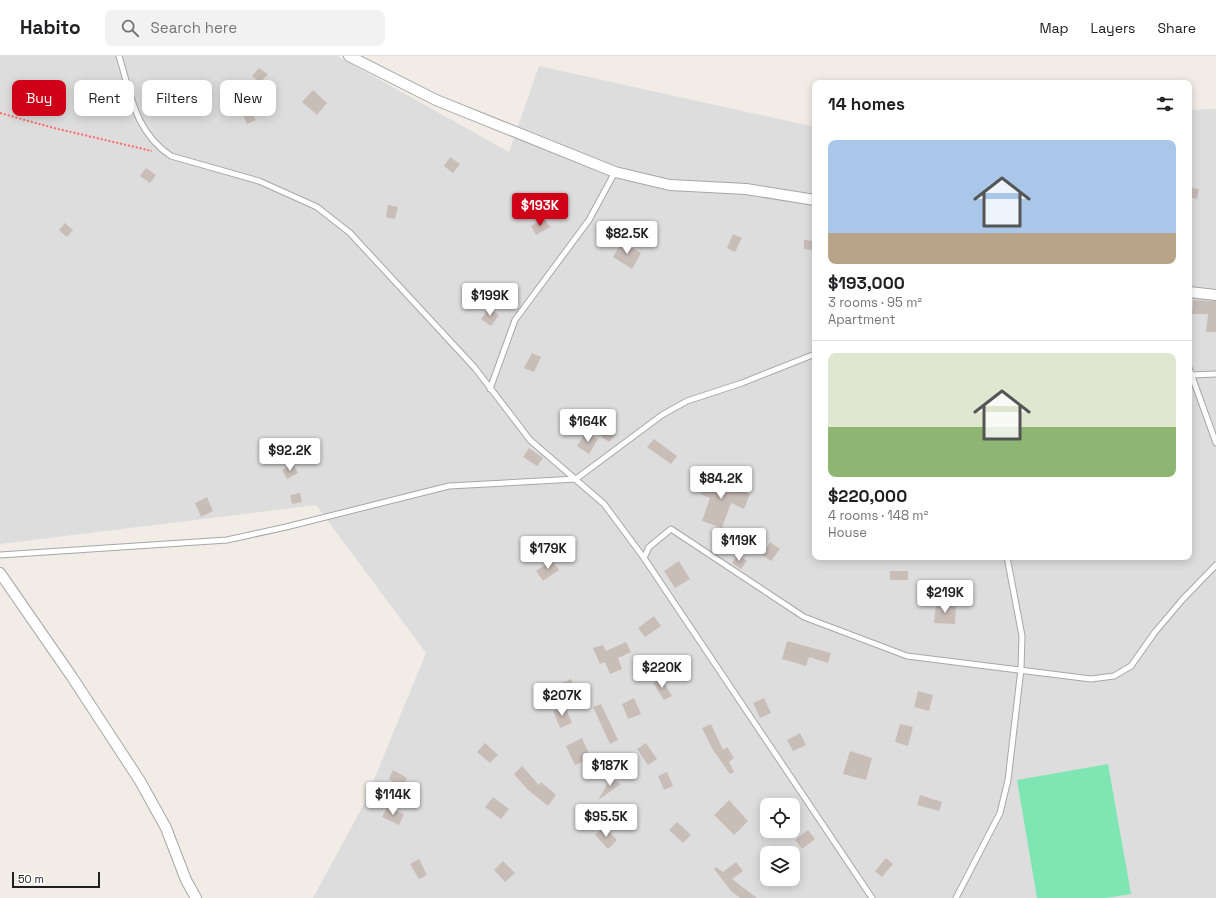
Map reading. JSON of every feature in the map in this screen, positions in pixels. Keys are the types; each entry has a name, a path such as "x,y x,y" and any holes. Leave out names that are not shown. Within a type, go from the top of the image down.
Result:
{"street":[{"path":"349,56 436,100 614,172 670,185 746,189 812,200"},
{"path":"1192,292 1216,295"},
{"path":"0,573 72,677 140,781 166,828 186,880 196,898"}],"lane":[{"path":"120,56 138,118 151,140 170,156 259,181 317,207 350,233 475,368 530,440 604,504 644,558 872,898"},
{"path":"490,389 515,320 589,220 614,172"},
{"path":"0,554 227,540 286,527 449,486 576,479 662,415 687,401 742,383 812,355"},
{"path":"1192,375 1216,374"},
{"path":"1192,378 1216,443"},
{"path":"644,558 649,547 671,529 804,617 907,656 1091,679 1114,676 1131,666 1155,632 1183,599 1216,566"},
{"path":"956,898 1000,813 1008,780 1021,670 1022,636 1007,560"}],"path":[{"path":"0,113 170,156"}],"shaded area":[{"path":"0,56 337,56 509,152 539,66 812,126 812,560 1192,560 1192,110 1216,109 1216,898 313,898 364,804 426,653 316,505 0,544"}],"green space":[{"path":"1108,764 1131,894 1106,898 1037,898 1017,780"}],"building":[{"path":"259,68 268,74 263,80 257,80 252,76"},
{"path":"313,90 327,103 317,115 302,102"},
{"path":"243,116 254,116 256,120 247,124"},
{"path":"450,157 460,164 453,173 444,166"},
{"path":"146,168 156,175 150,183 140,176"},
{"path":"1192,188 1199,189 1197,199 1192,198"},
{"path":"388,205 398,207 395,219 386,217"},
{"path":"544,218 550,227 536,235 531,226"},
{"path":"65,223 73,230 67,237 59,230"},
{"path":"733,234 742,238 735,252 727,248"},
{"path":"804,240 812,241 812,250 804,249"},
{"path":"622,242 641,253 632,269 613,257"},
{"path":"1193,300 1216,301 1216,332 1206,332 1208,314 1192,314"},
{"path":"489,308 499,315 491,326 481,319"},
{"path":"532,353 541,357 534,372 524,368"},
{"path":"608,427 616,434 609,442 601,436"},
{"path":"586,432 598,439 589,454 577,446"},
{"path":"654,439 677,456 671,464 647,447"},
{"path":"529,448 543,458 537,466 523,457"},
{"path":"293,464 298,473 287,479 282,470"},
{"path":"709,473 719,477 718,480 750,494 744,509 731,503 722,528 702,521 710,498 700,494"},
{"path":"300,493 302,502 292,504 290,495"},
{"path":"207,497 213,511 201,517 195,503"},
{"path":"770,542 780,549 771,561 762,555"},
{"path":"738,554 747,561 741,569 732,563"},
{"path":"552,560 559,570 543,581 536,571"},
{"path":"679,561 690,579 675,588 664,571"},
{"path":"890,571 908,571 908,580 890,580"},
{"path":"936,603 956,605 955,624 934,623"},
{"path":"654,616 661,626 645,637 638,628"},
{"path":"787,641 831,653 828,663 809,657 806,666 782,659"},
{"path":"626,642 631,652 618,658 622,669 610,674 605,662 600,664 593,648 603,645 606,651"},
{"path":"661,678 672,696 664,700 653,683"},
{"path":"571,679 576,690 566,694 559,684"},
{"path":"918,691 933,695 929,711 914,707"},
{"path":"634,698 641,714 628,719 622,704"},
{"path":"764,698 771,713 760,718 753,703"},
{"path":"601,704 618,740 610,744 593,707"},
{"path":"565,706 572,723 560,728 553,711"},
{"path":"711,724 723,750 727,747 734,758 729,762 734,772 730,774 713,750 702,728"},
{"path":"900,724 913,727 908,746 895,742"},
{"path":"800,733 806,745 793,751 787,740"},
{"path":"582,738 591,758 575,765 566,746"},
{"path":"485,743 498,755 490,763 477,752"},
{"path":"646,743 657,759 648,765 637,749"},
{"path":"850,751 872,758 866,780 843,774"},
{"path":"522,766 539,785 541,782 556,795 548,806 527,789 514,774"},
{"path":"393,770 407,778 402,787 389,779"},
{"path":"667,772 673,786 664,790 658,776"},
{"path":"611,778 621,784 598,800"},
{"path":"920,795 942,802 939,811 917,805"},
{"path":"493,797 509,809 501,819 485,807"},
{"path":"729,800 748,821 734,835 714,815"},
{"path":"387,807 404,814 399,825 382,817"},
{"path":"677,822 691,835 683,843 669,830"},
{"path":"604,826 617,840 608,849 595,835"},
{"path":"808,830 815,839 802,849 795,840 800,838 800,836"},
{"path":"886,858 893,864 882,877 875,871"},
{"path":"419,859 427,875 419,879 410,864"},
{"path":"503,861 515,873 505,882 494,870"},
{"path":"736,862 743,871 732,879 757,898 740,898 731,891 714,869 716,867 723,872"}]}
